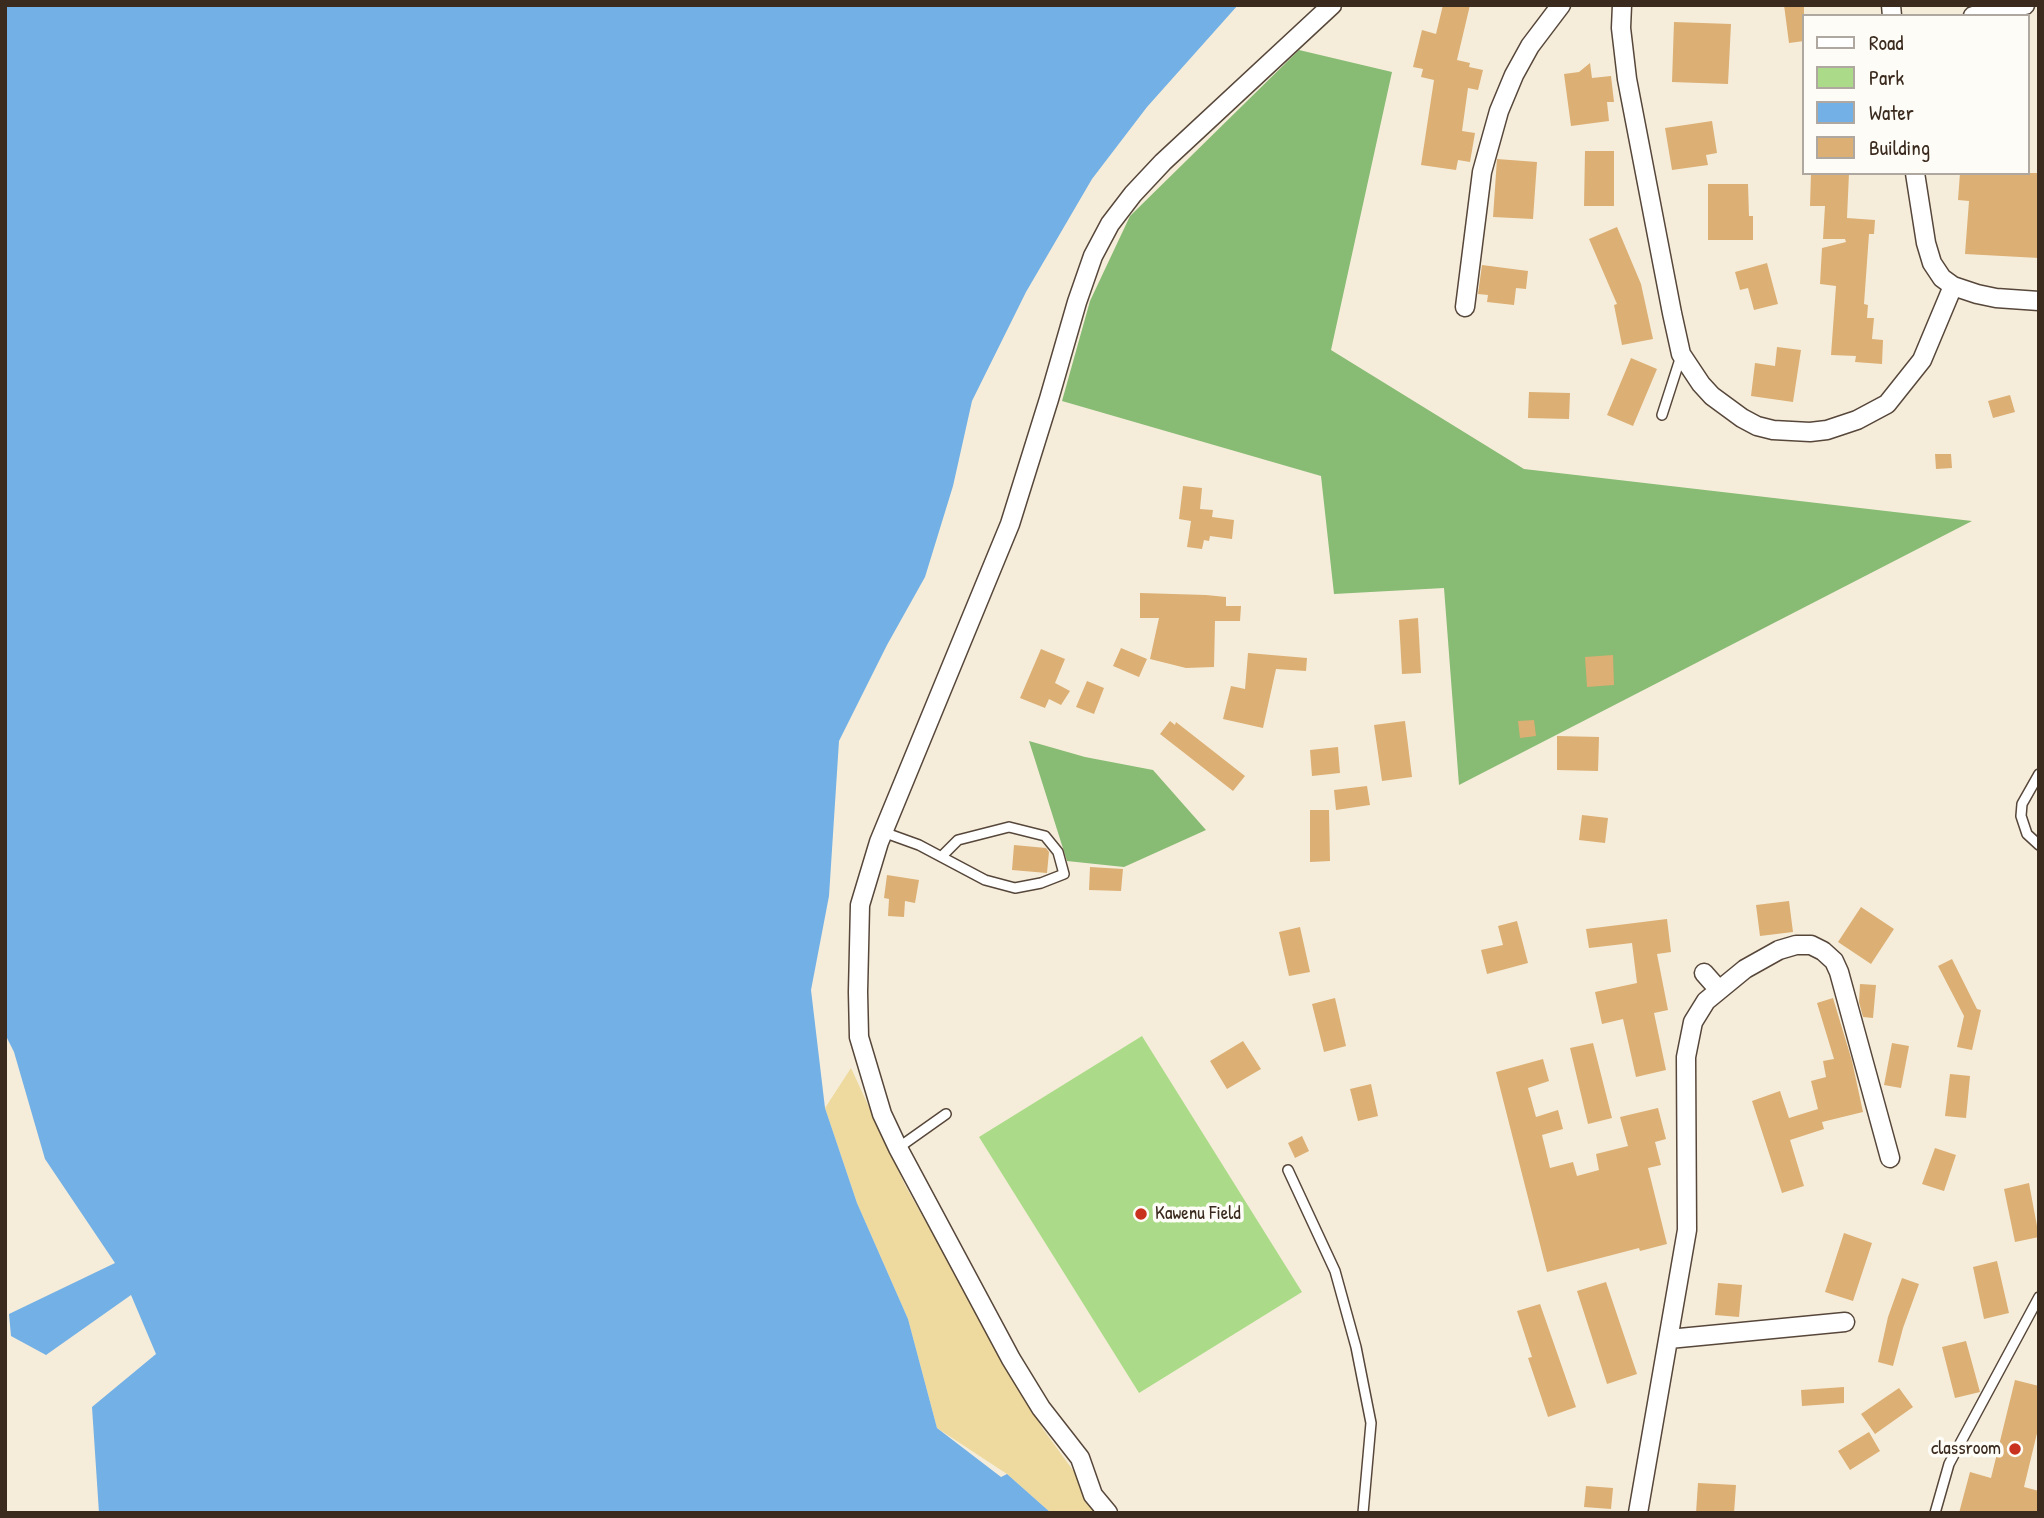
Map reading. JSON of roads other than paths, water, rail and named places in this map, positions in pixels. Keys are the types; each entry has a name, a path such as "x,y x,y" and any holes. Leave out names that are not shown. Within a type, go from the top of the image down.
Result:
{"street":[{"path":"1108,1513 1093,1495 1080,1458 1041,1408 1011,1359 882,1114 859,1037 860,905 869,871 917,744 979,603 1010,524 1093,256 1110,224 1163,162 1332,5"},
{"path":"1465,307 1482,172 1499,111 1530,46 1562,5"},
{"path":"1622,5 1621,28 1627,79 1681,354 1700,384 1712,396 1742,418 1773,430 1827,430 1870,414 1887,404 1922,360 1953,286"},
{"path":"1982,14 2025,5"},
{"path":"1915,175 1926,243 1932,263 1942,278 1953,286 1996,298 2039,301"},
{"path":"1638,1513 1687,1230 1689,1176 1685,1086 1689,1038 1699,1010 1745,969 1779,950 1796,945 1811,946 1823,951 1833,961 1843,984 1890,1158"},
{"path":"1704,973 1719,990"},
{"path":"1669,1339 1845,1322"}],"lane":[{"path":"1662,415 1681,354"},
{"path":"2039,774 2022,804 2021,816 2027,834 2039,845"},
{"path":"883,832 919,845 985,880 1015,888 1041,883 1064,874 1058,852 1045,836 1009,827 958,840 942,856"},
{"path":"898,1148 946,1114"},
{"path":"1288,1170 1335,1271 1356,1347 1371,1423 1363,1513"},
{"path":"1935,1513 1949,1464 2039,1297"}],"water":[{"path":"5,5 1238,5 1147,107 1092,179 1026,292 972,401 953,486 925,577 839,741 829,896 811,990 825,1108 857,1203 908,1319 937,1428 1001,1477 1007,1474 1051,1513 99,1513 92,1407 156,1354 131,1295 46,1355 11,1336 9,1314 115,1263 45,1159 14,1052 5,1034"}],"place":[{"name":"Kawenu Field","path":"1141,1214"},
{"name":"classroom","path":"2015,1449"}]}
